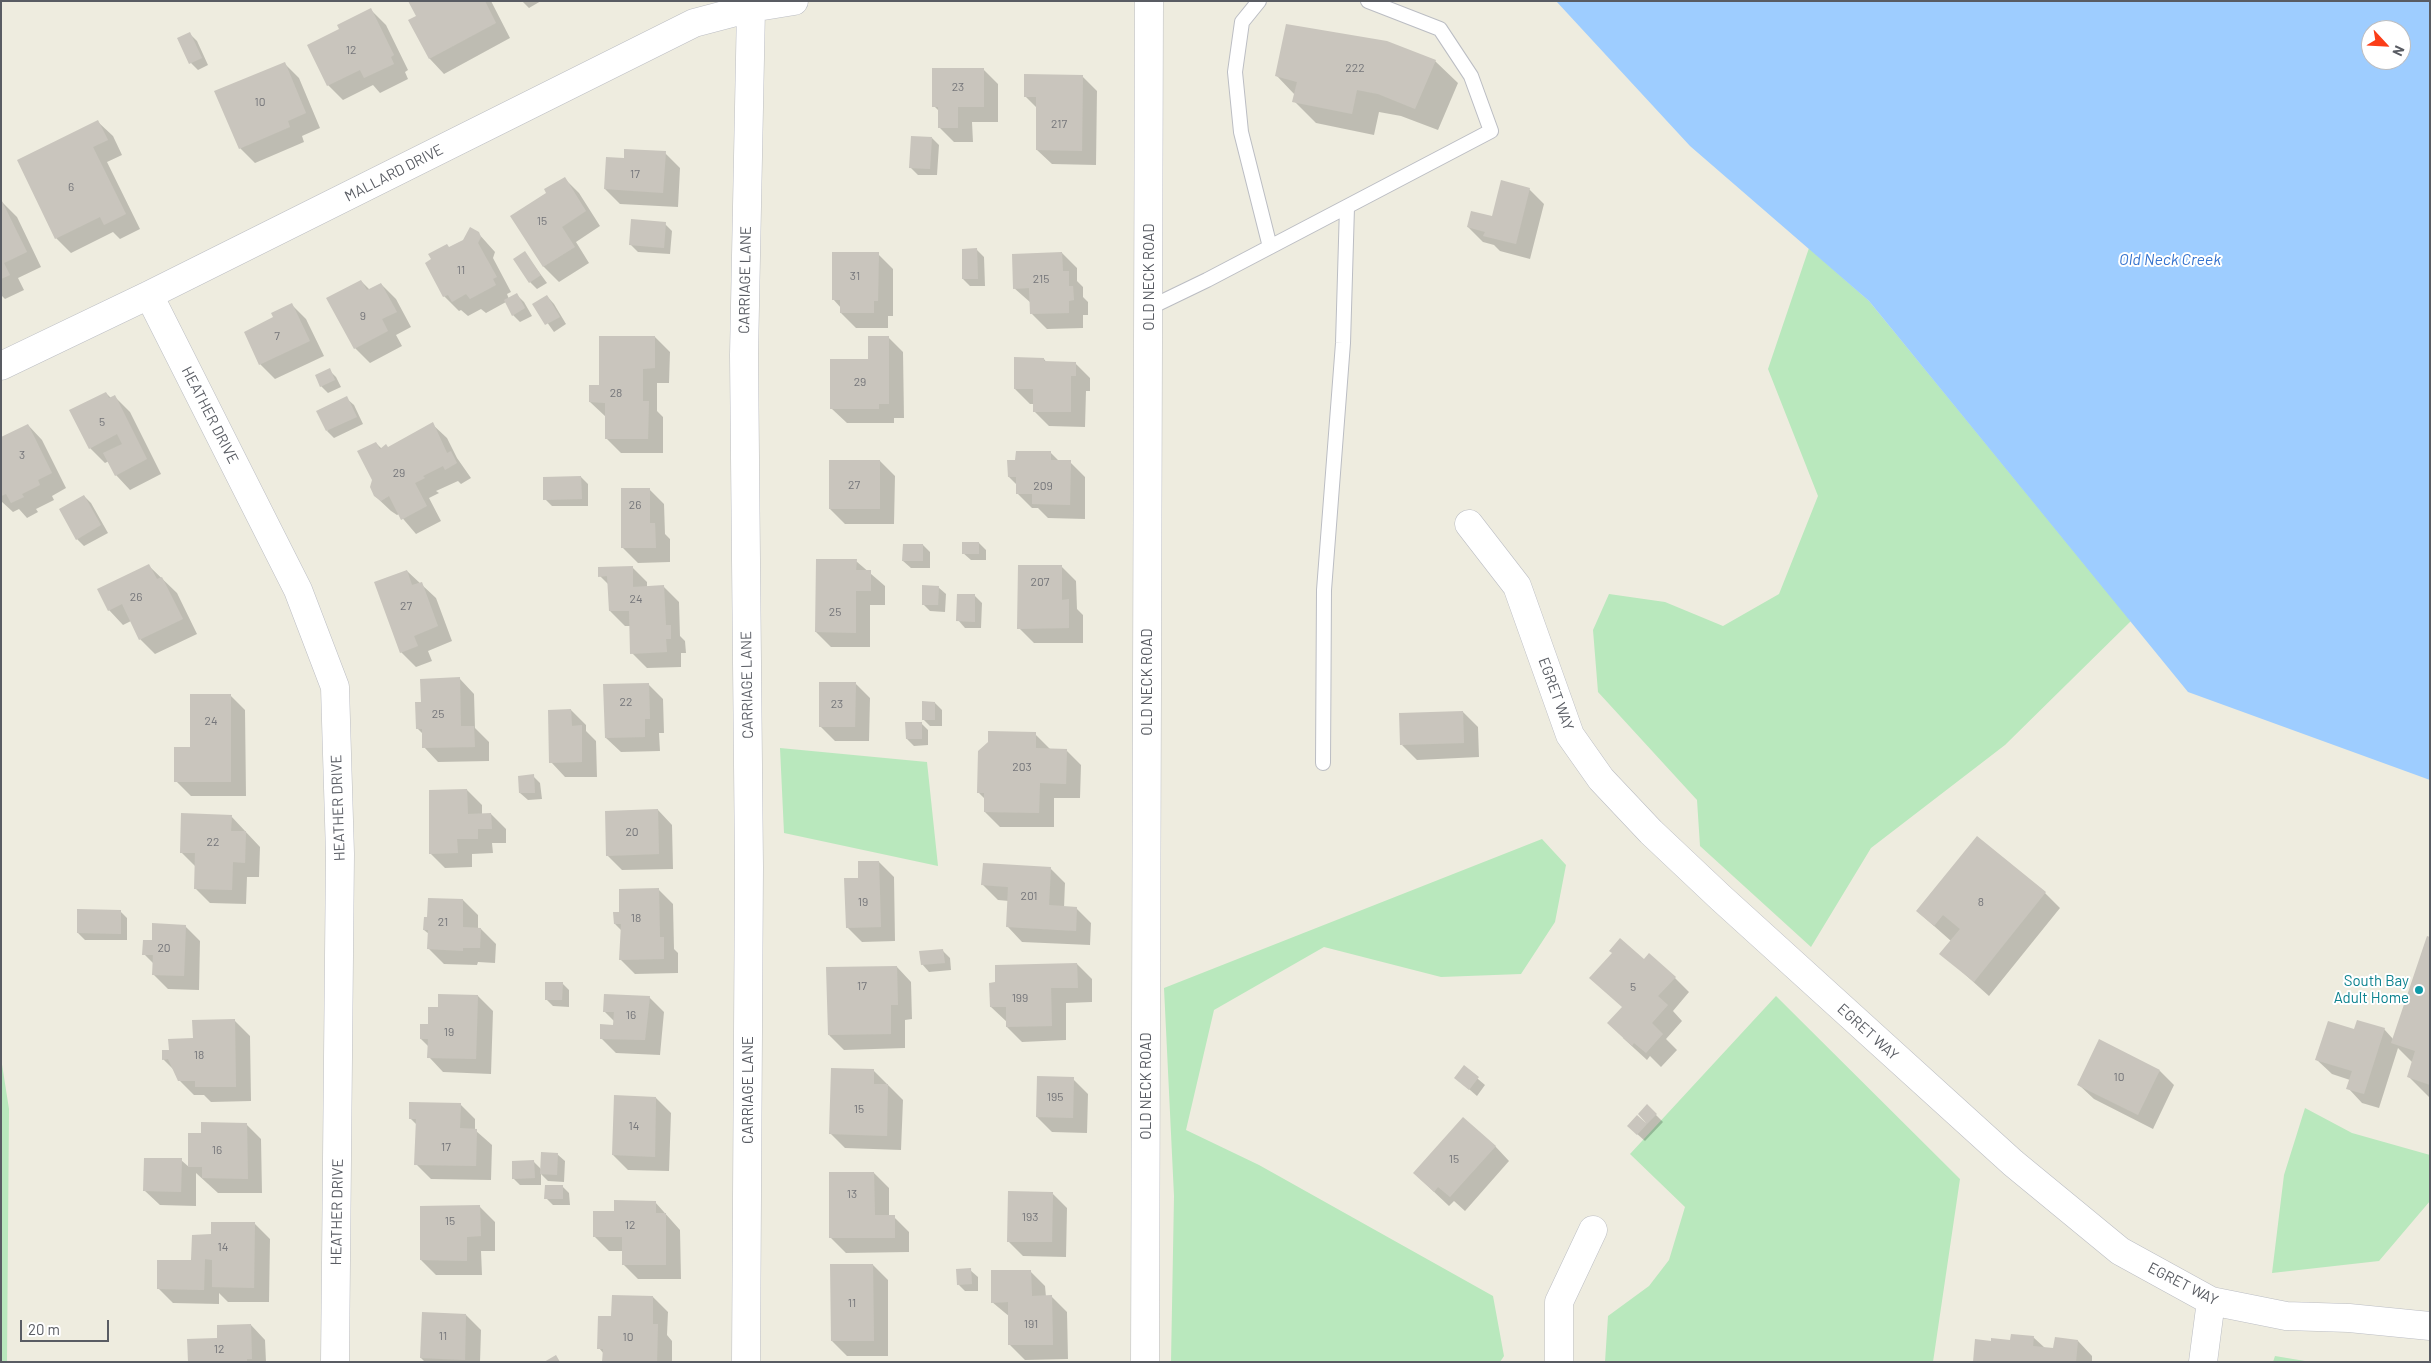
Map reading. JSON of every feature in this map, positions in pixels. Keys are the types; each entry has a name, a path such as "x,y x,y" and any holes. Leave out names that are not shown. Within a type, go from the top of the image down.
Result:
{"street":[{"name":"MALLARD DRIVE","path":"1,366 150,295 694,22 751,8 794,1"},
{"name":"OLD NECK ROAD","path":"1145,1362 1149,1"},
{"name":"CARRIAGE LANE","path":"746,1362 749,867 744,345 751,8"},
{"name":"HEATHER DRIVE","path":"150,295 298,590 335,687 340,854 335,1362"},
{"name":"EGRET WAY","path":"1469,524 1517,586 1570,735 1601,779 1651,832 2013,1163 2120,1252 2211,1301 2286,1316 2349,1318 2430,1326"},
{"path":"1558,1362 1560,1302 1593,1230"},
{"path":"2203,1362 2211,1301"}],"lane":[{"path":"1259,1 1242,22 1235,72 1241,132 1270,247"},
{"path":"1149,308 1491,131 1471,76 1440,29 1368,1"},
{"path":"1323,763 1324,590 1343,343 1347,207"}],"green space":[{"path":"1809,248 1869,301 2131,621 2005,745 1871,848 1811,947 1700,846 1697,800 1598,692 1593,630 1609,594 1665,602 1723,626 1779,594 1818,496 1768,369"},
{"path":"780,748 927,762 938,866 784,833"},
{"path":"1542,839 1566,865 1555,922 1521,974 1441,977 1324,947 1214,1010 1186,1130 1259,1165 1493,1296 1504,1356 1500,1362 1171,1362 1174,1196 1164,988"},
{"path":"1776,996 1960,1179 1933,1362 1605,1362 1608,1316 1649,1286 1669,1260 1685,1207 1630,1154"},
{"path":"1,1058 9,1109 7,1362 1,1362"},
{"path":"2305,1108 2352,1133 2430,1155 2430,1201 2379,1261 2272,1273 2284,1175"},
{"path":"2275,1356 2311,1362 2273,1362"}],"water":[{"name":"Old Neck Creek","path":"1556,1 2430,1 2430,780 2188,692 1869,301 1690,146"}],"building":[{"path":"408,1 485,1 496,23 429,59 408,20 416,16"},
{"path":"371,8 394,55 391,57 394,64 364,78 360,70 327,86 307,45 339,29 337,25"},
{"path":"1286,24 1387,41 1436,60 1415,109 1378,94 1357,90 1352,114 1292,102 1297,82 1275,76"},
{"path":"190,32 202,58 189,64 177,38"},
{"path":"285,62 306,113 288,121 290,127 239,149 214,91"},
{"path":"932,68 984,68 984,107 958,107 958,128 938,128 938,107 932,107"},
{"path":"1024,74 1083,75 1082,151 1036,150 1036,97 1024,97"},
{"path":"98,120 108,140 93,147 126,214 104,225 100,217 55,239 17,160"},
{"path":"911,136 932,137 930,169 909,168"},
{"path":"624,149 666,151 663,193 604,189 606,157 624,158"},
{"path":"565,177 586,211 562,227 575,247 543,267 510,216 546,193 544,189"},
{"path":"1501,180 1530,188 1516,244 1483,236 1485,232 1467,227 1471,211 1492,216"},
{"path":"1,199 27,252 4,263 10,275 1,279"},
{"path":"631,219 666,222 664,248 629,245"},
{"path":"470,227 479,232 481,237 478,243 497,277 493,279 496,285 470,299 466,294 452,302 448,295 443,297 425,263 431,259 428,254 447,244 449,247 463,240"},
{"path":"977,248 978,279 962,279 962,249"},
{"path":"525,251 541,275 529,283 513,259"},
{"path":"832,252 879,252 878,301 874,301 874,313 840,313 840,300 832,300"},
{"path":"1062,252 1063,271 1069,271 1069,286 1073,286 1074,300 1069,301 1069,313 1030,314 1029,288 1013,289 1012,254"},
{"path":"361,280 367,290 381,283 397,312 382,319 388,331 354,349 326,298"},
{"path":"517,293 525,308 512,316 504,300"},
{"path":"547,295 560,317 545,325 532,304"},
{"path":"292,303 310,341 259,365 244,332 273,317 271,313"},
{"path":"599,336 655,336 655,368 643,369 643,401 649,401 648,439 605,439 605,403 589,402 589,385 599,385"},
{"path":"868,336 889,336 889,404 879,404 879,409 830,409 830,359 868,359"},
{"path":"1014,357 1044,358 1044,361 1076,362 1076,376 1071,376 1071,412 1033,412 1033,389 1014,389"},
{"path":"330,368 335,380 320,387 315,375"},
{"path":"106,392 109,398 115,395 147,459 115,476 103,453 122,444 117,434 89,449 69,410"},
{"path":"347,396 357,417 326,431 316,411"},
{"path":"433,422 447,453 451,451 457,463 445,470 443,466 423,476 425,478 415,483 427,506 401,520 389,496 381,501 374,496 370,487 372,480 357,451 376,442 380,449 386,444 388,447"},
{"path":"28,424 52,473 38,480 40,485 22,494 24,497 11,503 6,494 1,496 1,437"},
{"path":"1016,451 1051,451 1051,460 1071,460 1070,505 1032,504 1032,494 1016,494 1016,477 1008,477 1007,460 1015,460"},
{"path":"829,460 880,460 880,509 829,509"},
{"path":"581,476 582,499 543,500 543,477"},
{"path":"621,488 650,488 650,523 655,523 656,548 621,548"},
{"path":"84,495 101,525 76,540 59,509"},
{"path":"962,542 979,542 979,554 962,554"},
{"path":"903,544 923,544 923,561 902,561"},
{"path":"816,559 857,559 856,570 871,570 871,591 856,591 856,633 815,632"},
{"path":"149,564 157,579 162,577 183,619 139,640 122,604 108,611 97,589"},
{"path":"1018,565 1062,565 1062,600 1069,599 1069,628 1017,629"},
{"path":"633,566 633,587 664,585 666,625 671,625 671,639 666,639 667,652 630,654 629,611 609,611 607,576 598,577 598,567"},
{"path":"407,570 412,585 422,582 438,626 414,636 418,646 400,653 374,582"},
{"path":"922,585 939,586 938,605 922,605"},
{"path":"957,594 975,594 975,622 956,621"},
{"path":"460,677 461,726 474,726 475,747 422,748 422,729 416,729 415,702 421,702 420,679"},
{"path":"819,682 856,682 855,727 819,727"},
{"path":"649,683 650,719 645,719 645,737 605,738 603,684"},
{"path":"190,694 231,694 231,782 174,782 174,747 190,747"},
{"path":"922,701 935,702 935,720 922,720"},
{"path":"571,709 572,726 582,725 582,762 549,763 548,710"},
{"path":"1463,711 1464,743 1400,745 1399,713"},
{"path":"905,722 922,722 922,739 906,739"},
{"path":"988,731 1036,732 1036,748 1067,749 1066,784 1040,783 1039,813 984,812 984,793 977,793 978,751 988,742"},
{"path":"534,774 535,793 519,793 518,776"},
{"path":"467,789 468,814 491,813 492,829 478,829 478,839 457,839 458,853 429,854 429,790"},
{"path":"658,809 659,854 606,856 605,811"},
{"path":"181,813 232,815 231,831 246,831 245,863 233,862 232,890 194,889 195,853 180,853"},
{"path":"1977,836 2046,892 1974,982 1939,954 1960,929 1943,915 1934,926 1916,911"},
{"path":"858,861 879,861 881,927 846,928 844,878 858,878"},
{"path":"983,863 1051,867 1049,905 1077,907 1076,931 1006,927 1008,887 981,885"},
{"path":"659,888 660,937 664,937 664,959 619,960 621,924 614,924 613,912 619,912 619,889"},
{"path":"428,898 463,899 463,927 481,928 480,948 463,948 463,951 427,949 428,930 423,930 424,917 427,917"},
{"path":"77,909 121,910 121,934 77,933"},
{"path":"152,923 186,925 184,976 152,975 153,955 142,955 143,940 152,940"},
{"name":"South Bay Adult Home","path":"2427,936 2430,937 2430,1085 2407,1077 2415,1051 2391,1043"},
{"path":"1620,938 1644,959 1649,953 1676,977 1658,996 1668,1005 1652,1023 1663,1034 1646,1053 1634,1043 1632,1046 1607,1023 1622,1007 1589,978 1612,953 1609,951"},
{"path":"943,949 945,963 921,965 919,951"},
{"path":"1077,963 1078,988 1051,988 1052,1026 1006,1027 1006,1007 990,1007 989,983 995,982 995,965"},
{"path":"897,966 898,1005 891,1005 891,1034 828,1035 826,967"},
{"path":"545,982 563,982 562,1000 545,1000"},
{"path":"438,994 478,995 476,1059 427,1058 428,1039 420,1039 420,1024 428,1024 428,1007 438,1007"},
{"path":"604,994 650,996 645,1040 600,1039 600,1024 613,1025 614,1012 603,1012"},
{"path":"235,1019 236,1087 195,1087 195,1081 178,1081 168,1059 162,1060 162,1050 169,1050 168,1039 193,1038 192,1020"},
{"path":"2357,1020 2385,1028 2364,1094 2346,1089 2352,1071 2315,1060 2328,1021 2354,1029"},
{"path":"2099,1039 2160,1070 2138,1115 2077,1085"},
{"path":"1464,1065 1479,1077 1469,1090 1454,1078"},
{"path":"831,1068 874,1069 874,1084 888,1084 887,1136 829,1134"},
{"path":"1037,1076 1074,1077 1073,1118 1036,1117"},
{"path":"614,1095 656,1097 655,1157 612,1155"},
{"path":"409,1102 461,1103 460,1128 477,1129 476,1166 414,1165 416,1119 409,1119"},
{"path":"1647,1104 1657,1114 1647,1124 1638,1114"},
{"path":"1637,1115 1647,1124 1637,1135 1627,1126"},
{"path":"1463,1117 1496,1146 1450,1197 1438,1187 1434,1192 1413,1173"},
{"path":"201,1122 247,1123 248,1179 202,1178 202,1167 188,1167 188,1133 201,1133"},
{"path":"541,1152 558,1153 557,1175 540,1174"},
{"path":"144,1158 182,1158 181,1192 143,1191"},
{"path":"534,1160 535,1178 512,1179 512,1161"},
{"path":"829,1172 874,1172 875,1215 895,1215 895,1238 829,1238"},
{"path":"545,1185 563,1185 563,1199 544,1199"},
{"path":"1008,1191 1053,1192 1052,1242 1007,1242"},
{"path":"614,1200 656,1201 656,1213 666,1213 666,1265 622,1265 622,1237 593,1237 593,1211 614,1211"},
{"path":"480,1205 481,1236 467,1237 467,1261 420,1260 420,1206"},
{"path":"211,1222 255,1222 254,1288 212,1287 212,1260 205,1259 204,1290 157,1289 157,1260 191,1260 192,1235 211,1234"},
{"path":"830,1264 873,1264 874,1341 831,1341"},
{"path":"971,1268 972,1284 957,1285 956,1269"},
{"path":"991,1270 1031,1270 1032,1296 1052,1295 1053,1345 1008,1345 1008,1302 991,1303"},
{"path":"612,1295 653,1296 653,1324 658,1324 657,1362 602,1362 603,1349 597,1349 598,1316 611,1316"},
{"path":"422,1312 466,1314 465,1360 420,1358"},
{"path":"251,1324 252,1359 247,1359 247,1362 188,1362 187,1339 217,1338 217,1325"},
{"path":"2011,1334 2034,1336 2033,1346 2053,1348 2055,1337 2078,1340 2076,1362 1973,1362 1975,1339 1991,1341 1991,1338 2010,1340"},
{"path":"556,1355 560,1362 544,1362"}],"place":[{"name":"South Bay Adult Home","path":"2419,990"}]}
